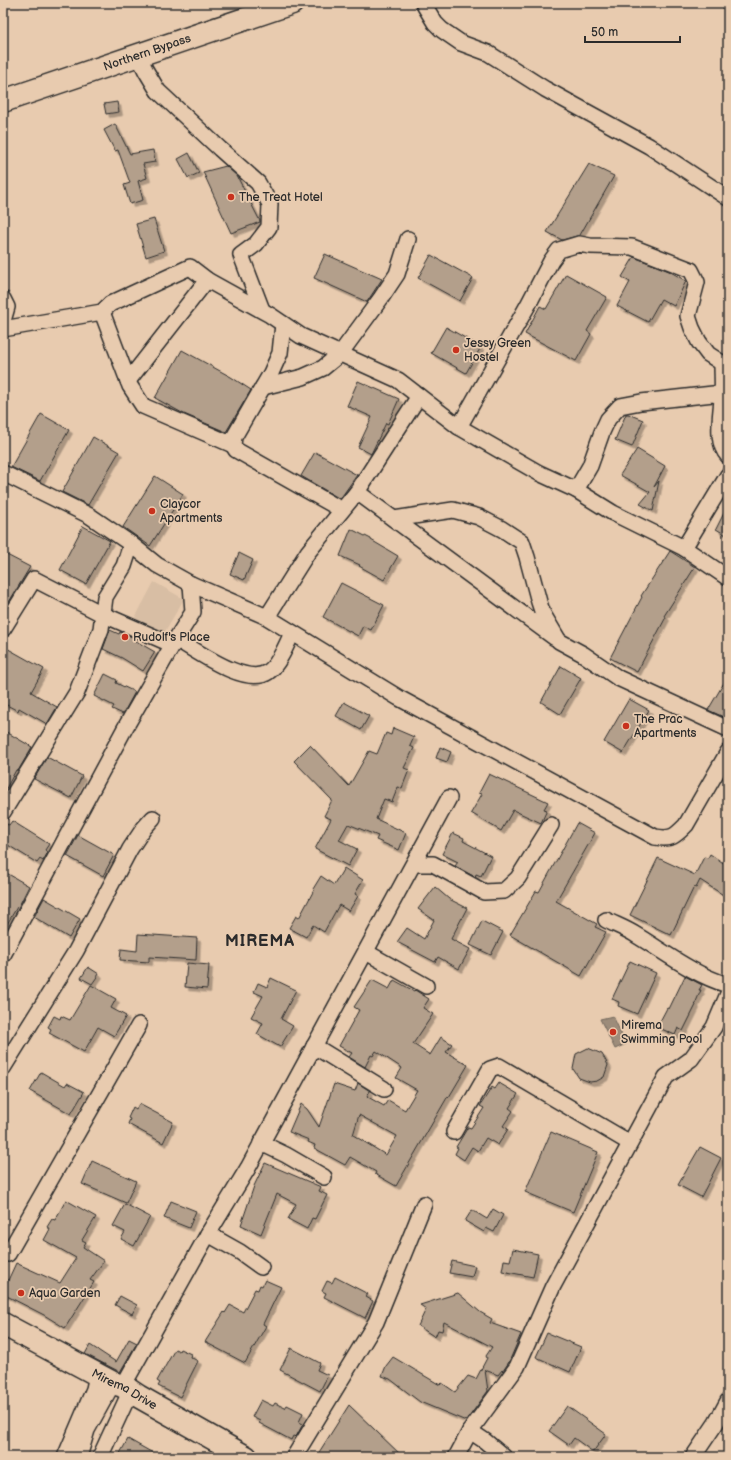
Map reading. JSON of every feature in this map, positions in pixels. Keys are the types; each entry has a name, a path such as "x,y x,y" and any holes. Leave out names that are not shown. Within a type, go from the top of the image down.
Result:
{"main road":[{"name":"Northern Bypass","path":"3,101 292,3"},
{"name":"Mirema Drive","path":"3,1324 116,1383 246,1457"}],"street":[{"path":"422,3 435,23 442,30 461,43 488,53 544,89 649,146 728,198"},
{"path":"138,55 158,91 220,150 258,183 270,204 268,227 256,244 241,255 262,310"},
{"path":"263,388 303,377 323,368 340,354 381,298 396,274 408,239"},
{"path":"459,427 558,250 579,244 590,246 632,247 691,270 697,282 688,316 699,342 708,354 725,365 725,397 719,431 724,451 728,456"},
{"path":"3,329 102,312 110,304 190,267 207,280 262,310 301,336 398,380 459,427 539,473 576,490 613,513 684,548 728,578"},
{"path":"128,381 207,280"},
{"path":"3,299 7,307 3,322"},
{"path":"102,312 128,381 143,406 233,445 236,450 342,510"},
{"path":"233,445 234,437 263,388 280,353 283,324"},
{"path":"576,490 590,466 608,419 620,406 641,402 713,394 725,397"},
{"path":"267,617 308,552 357,492 419,396"},
{"path":"3,473 90,516 131,544 157,565 191,584 267,617 400,698 656,837 668,839 678,833 686,825 728,752"},
{"path":"684,548 728,474"},
{"path":"357,492 559,641 583,654 618,678 728,729"},
{"path":"394,520 452,510 479,517 522,542 543,614 559,641"},
{"path":"3,812 77,692 102,628 102,614 105,597 124,566 131,544"},
{"path":"3,629 34,579 102,614 174,642 233,672 251,676 261,676 269,672 275,666 292,633"},
{"path":"3,955 121,734 193,612 191,584"},
{"path":"79,1457 87,1430 248,1168 449,798"},
{"path":"3,1068 76,951 130,849 144,828 153,818"},
{"path":"414,864 434,864 484,892 504,891 518,878 551,824"},
{"path":"606,920 635,934 671,958 711,980 728,986"},
{"path":"366,952 426,986"},
{"path":"456,1457 470,1431 517,1367 552,1286 666,1077 690,1059 714,1027 728,994"},
{"path":"3,1251 8,1254 139,1026"},
{"path":"314,1046 384,1089"},
{"path":"454,1132 490,1069 499,1066 630,1143"},
{"path":"261,1143 286,1155 324,1177"},
{"path":"294,1457 376,1322 424,1204"},
{"path":"208,1234 240,1252 261,1267"},
{"path":"65,1457 94,1389 116,1383"},
{"path":"100,1457 116,1383"},
{"path":"693,1457 716,1423 728,1401"},
{"path":"470,1431 504,1457"}],"shaded area":[{"path":"154,582 184,599 164,633 135,618"},
{"name":"Mirema Swimming Pool","path":"613,1016 626,1044 615,1049 600,1019"}],"building":[{"path":"117,102 119,112 106,114 104,104"},
{"path":"115,124 130,154 153,150 155,162 143,164 147,178 138,181 143,200 130,204 124,185 130,183 118,150 115,151 104,130"},
{"path":"189,153 199,173 188,178 178,159"},
{"path":"589,164 614,176 580,235 562,240 547,232"},
{"name":"The Treat Hotel","path":"226,166 237,176 260,221 231,233 203,172"},
{"path":"154,219 164,251 146,257 136,224"},
{"path":"325,254 382,279 367,302 314,278"},
{"path":"431,255 473,278 460,301 418,278"},
{"path":"634,257 669,271 686,281 674,306 661,299 648,322 617,306 630,282 622,277"},
{"path":"566,274 607,297 587,331 591,334 576,361 525,334 540,306 546,309"},
{"name":"Jessy Green Hostel","path":"446,327 481,347 466,373 431,353"},
{"path":"182,350 231,377 251,390 226,432 184,414 155,398"},
{"path":"358,381 399,399 388,424 386,423 371,454 358,447 372,417 347,406"},
{"path":"41,414 69,430 40,481 11,467"},
{"path":"626,414 643,420 632,447 615,440"},
{"path":"93,437 119,452 88,505 62,492"},
{"path":"637,449 665,466 654,487 659,481 653,511 640,504 650,492 620,475"},
{"path":"315,452 357,475 340,499 301,476"},
{"name":"Claycor Apartments","path":"155,476 183,494 150,546 123,527"},
{"path":"728,505 728,536 716,529"},
{"path":"83,526 110,541 86,584 60,570"},
{"path":"351,529 371,539 398,556 384,580 359,566 360,565 340,556"},
{"path":"670,551 695,567 664,616 666,617 637,672 610,658 642,597 641,596"},
{"path":"3,553 30,567 3,612"},
{"path":"239,553 253,560 244,580 230,574"},
{"path":"341,583 384,605 371,630 363,626 358,636 323,617"},
{"path":"110,630 135,638 134,640 155,652 143,671 122,658 103,649"},
{"path":"3,646 44,669 31,692 57,707 47,724 19,708 18,711 3,703"},
{"path":"561,666 581,678 560,714 541,702"},
{"path":"105,674 117,680 116,683 135,692 123,714 112,709 114,706 94,696"},
{"path":"728,676 728,719 708,710"},
{"name":"The Prac Apartments","path":"629,699 649,710 623,753 604,742"},
{"path":"344,702 369,716 361,730 336,716"},
{"path":"393,728 414,737 410,746 414,748 404,768 409,770 402,788 398,787 392,802 384,799 376,819 406,833 399,850 376,840 378,836 348,824 339,840 357,849 348,866 315,849 331,819 324,816 332,800 294,761 310,745 349,786 369,751 377,754 386,733 391,735"},
{"path":"3,730 32,747 18,771 16,770 3,794"},
{"path":"440,747 451,752 447,762 436,758"},
{"path":"47,757 82,776 71,798 34,779"},
{"path":"489,774 548,802 544,809 547,810 541,823 513,810 501,831 471,813 482,794 479,793"},
{"path":"12,821 49,844 45,850 48,852 43,861 40,859 37,863 3,842 3,830 7,824 9,825"},
{"path":"577,823 595,833 556,901 597,924 595,927 606,932 581,976 510,935 536,891 539,892"},
{"path":"453,833 464,838 463,841 491,856 481,876 476,874 475,877 455,866 458,862 442,854"},
{"path":"78,835 114,855 103,876 67,856"},
{"path":"710,854 728,866 728,898 700,880 696,888 694,887 671,935 630,915 658,858 695,875 704,857 708,858"},
{"path":"344,868 363,880 355,894 358,896 349,911 339,905 324,932 313,925 306,937 289,928 296,916 299,918 321,876 334,885"},
{"path":"3,871 29,886 18,908 17,907 3,931"},
{"path":"435,887 449,899 467,908 451,939 470,949 459,969 438,957 435,962 397,942 407,928 424,939 434,920 418,909"},
{"path":"44,898 80,919 69,938 34,917"},
{"path":"482,921 503,932 491,955 470,945"},
{"path":"138,934 197,938 196,960 149,957 149,962 120,960 121,949 137,951"},
{"path":"630,961 656,973 637,1014 618,1006 619,1002 612,999"},
{"path":"187,963 209,965 207,989 185,987"},
{"path":"88,967 99,974 92,984 81,978"},
{"path":"685,976 702,985 699,990 701,990 695,1004 696,1005 683,1031 678,1028 675,1035 657,1027 667,1008 669,1009"},
{"path":"271,978 296,990 281,1019 293,1026 280,1047 257,1034 263,1023 251,1017 263,996 254,992 258,983 267,987"},
{"path":"372,980 389,989 394,980 414,991 415,990 429,999 423,1008 433,1014 413,1044 430,1055 441,1037 452,1044 446,1052 468,1065 449,1097 448,1096 396,1186 350,1157 345,1165 314,1148 315,1145 308,1142 309,1140 289,1132 301,1104 307,1109 319,1127 334,1084 355,1091 358,1083 370,1091 367,1096 368,1097 384,1106 388,1100 405,1110 417,1090 396,1078 402,1068 376,1051 373,1056 371,1055 365,1067 349,1057 352,1053 339,1046 359,1010 354,1007","holes":["359,1115 397,1136 386,1155 353,1135"]},
{"path":"91,985 116,999 111,1008 126,1016 114,1036 98,1027 84,1052 49,1033 51,1029 48,1027 54,1016 60,1019 61,1016 70,1020"},
{"path":"588,1048 602,1054 608,1065 604,1077 597,1081 590,1082 579,1078 573,1069 576,1054"},
{"path":"41,1072 65,1086 67,1083 84,1092 71,1114 30,1091"},
{"path":"499,1083 518,1094 509,1108 513,1111 503,1126 508,1129 498,1145 486,1138 478,1151 472,1147 464,1160 455,1154 458,1148 456,1147 468,1127 471,1128 484,1108 480,1106 492,1087 495,1089"},
{"path":"139,1104 173,1122 163,1143 128,1124 130,1119 128,1118 133,1107 136,1109"},
{"path":"551,1132 598,1152 573,1212 525,1192"},
{"path":"700,1147 721,1158 701,1197 678,1185"},
{"path":"92,1161 136,1181 126,1203 82,1184"},
{"path":"265,1163 321,1187 319,1191 327,1195 315,1219 312,1218 307,1229 288,1219 296,1204 277,1194 261,1234 241,1225 254,1186"},
{"path":"66,1200 96,1217 82,1240 86,1242 83,1247 104,1261 90,1280 94,1282 65,1328 44,1315 3,1294 3,1291 16,1263 60,1283 76,1258 44,1240 50,1229 47,1227 52,1219 55,1220"},
{"path":"171,1201 196,1211 189,1228 164,1218"},
{"path":"125,1204 150,1217 134,1246 121,1239 125,1232 113,1226"},
{"path":"493,1209 503,1215 494,1232 486,1228 484,1232 465,1221 472,1210 487,1219"},
{"path":"513,1249 538,1254 533,1277 502,1271 504,1260 510,1261"},
{"path":"452,1261 475,1266 472,1277 449,1273"},
{"path":"335,1277 368,1294 366,1297 373,1301 365,1318 324,1297 326,1293 322,1291 327,1281 332,1283"},
{"path":"265,1280 281,1287 263,1324 266,1326 245,1363 205,1342 230,1305 243,1312 255,1289 258,1290 260,1285 262,1286"},
{"path":"458,1293 480,1312 492,1319 490,1323 521,1334 509,1362 503,1371 502,1370 498,1375 485,1370 488,1391 466,1421 420,1402 390,1379 382,1376 386,1366 393,1357 440,1385 442,1383 455,1392 468,1376 476,1379 487,1358 486,1356 492,1347 444,1322 442,1331 438,1330 435,1337 418,1326 426,1309 420,1305"},
{"path":"120,1296 137,1305 132,1314 115,1305"},
{"path":"547,1333 581,1347 570,1372 536,1357"},
{"path":"129,1339 137,1343 120,1372 85,1354 90,1345 116,1362"},
{"path":"291,1348 320,1363 317,1370 328,1375 320,1391 280,1370"},
{"path":"175,1349 179,1351 180,1349 191,1354 190,1357 198,1361 180,1397 158,1386 160,1383 157,1381"},
{"path":"261,1400 273,1406 275,1403 285,1408 287,1405 303,1413 299,1422 303,1424 296,1437 293,1436 291,1440 259,1423 260,1421 252,1417"},
{"path":"349,1405 403,1457 316,1457"},
{"path":"567,1406 606,1434 593,1452 574,1438 569,1445 549,1431"},
{"path":"128,1439 160,1457 118,1457"}],"place":[{"name":"The Treat Hotel","path":"231,197"},
{"name":"Jessy Green Hostel","path":"456,350"},
{"name":"Claycor Apartments","path":"152,511"},
{"name":"Rudolf's Place","path":"125,637"},
{"name":"The Prac Apartments","path":"626,726"},
{"name":"Mirema Swimming Pool","path":"613,1032"},
{"name":"Aqua Garden","path":"21,1293"}],"district":[{"name":"MIREMA","path":"260,941"}]}
